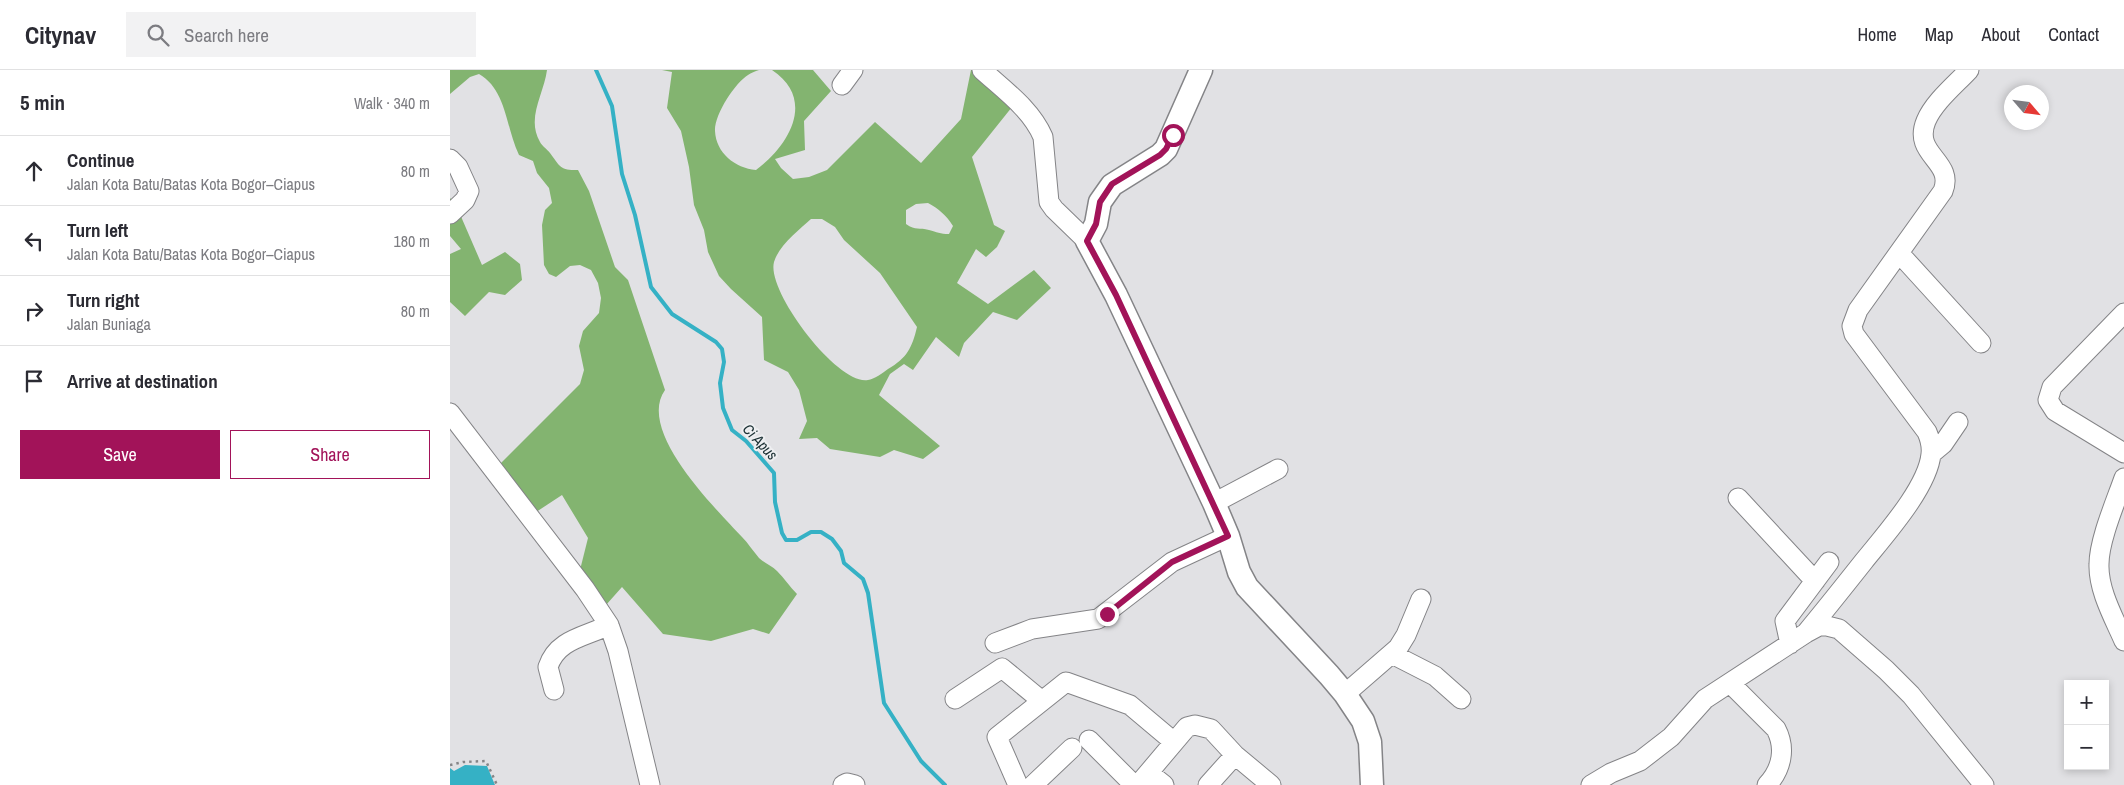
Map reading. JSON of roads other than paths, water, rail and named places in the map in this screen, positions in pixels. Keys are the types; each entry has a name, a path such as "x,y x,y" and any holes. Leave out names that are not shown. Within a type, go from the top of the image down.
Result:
{"main road":[{"path":"1202,70 1166,149 1160,155 1112,184 1100,202 1096,224 1087,241 1116,295 1214,503 1228,536 1239,572 1247,587 1311,654 1345,694 1363,721 1368,732 1372,785"}],"street":[{"path":"982,70 1028,112 1039,128 1043,137 1049,202 1087,241"},
{"path":"1806,633 1905,508 1922,479 1931,454 1931,442 1926,432 1854,334 1852,326 1858,310 1943,191 1946,183 1943,169 1926,149 1923,142 1923,134 1927,119 1969,70"},
{"path":"450,159 458,167 469,190 466,200 450,214"},
{"path":"1899,253 1981,343"},
{"path":"2124,313 2052,387 2048,400 2055,411 2124,453"},
{"path":"450,413 585,589 609,625 618,651 650,785"},
{"path":"1931,454 1943,444 1958,422"},
{"path":"1214,503 1278,468"},
{"path":"2124,478 2101,549 2098,565 2107,601 2124,641"},
{"path":"1738,498 1815,580"},
{"path":"995,643 1032,629 1098,619 1172,562 1228,536"},
{"path":"1790,644 1785,625 1786,621 1829,562"},
{"path":"1345,694 1392,654 1402,643 1421,599"},
{"path":"554,690 548,667 556,652 573,638 593,633 609,625"},
{"path":"1591,785 1611,773 1640,761 1671,737 1698,705 1819,626 1833,627 1840,630 1886,670 1911,695 1984,785"},
{"path":"1392,654 1435,676 1461,699"},
{"path":"954,699 1002,668 1042,701"},
{"path":"1018,785 997,737 1066,682 1130,705 1174,742"},
{"path":"1730,683 1776,729 1781,738 1780,761 1770,784"},
{"path":"1164,785 1143,779 1187,727 1195,725 1211,729 1235,755 1271,785"},
{"path":"1089,740 1134,785"},
{"path":"1033,785 1072,748"},
{"path":"1208,785 1235,755"},
{"path":"843,785 847,783 855,785"}],"water":[{"path":"465,765 487,766 495,785 450,785 450,768 454,771"}],"waterway":[{"name":"Ci Apus","path":"596,70 612,106 622,174 635,215 651,287 672,314 716,342 722,349 724,362 720,383 723,408 732,430 746,441 774,473 775,502 782,533 786,540 797,540 811,532 821,532 832,539 841,551 844,563 863,579 868,593 884,703 921,761 945,785"}]}
